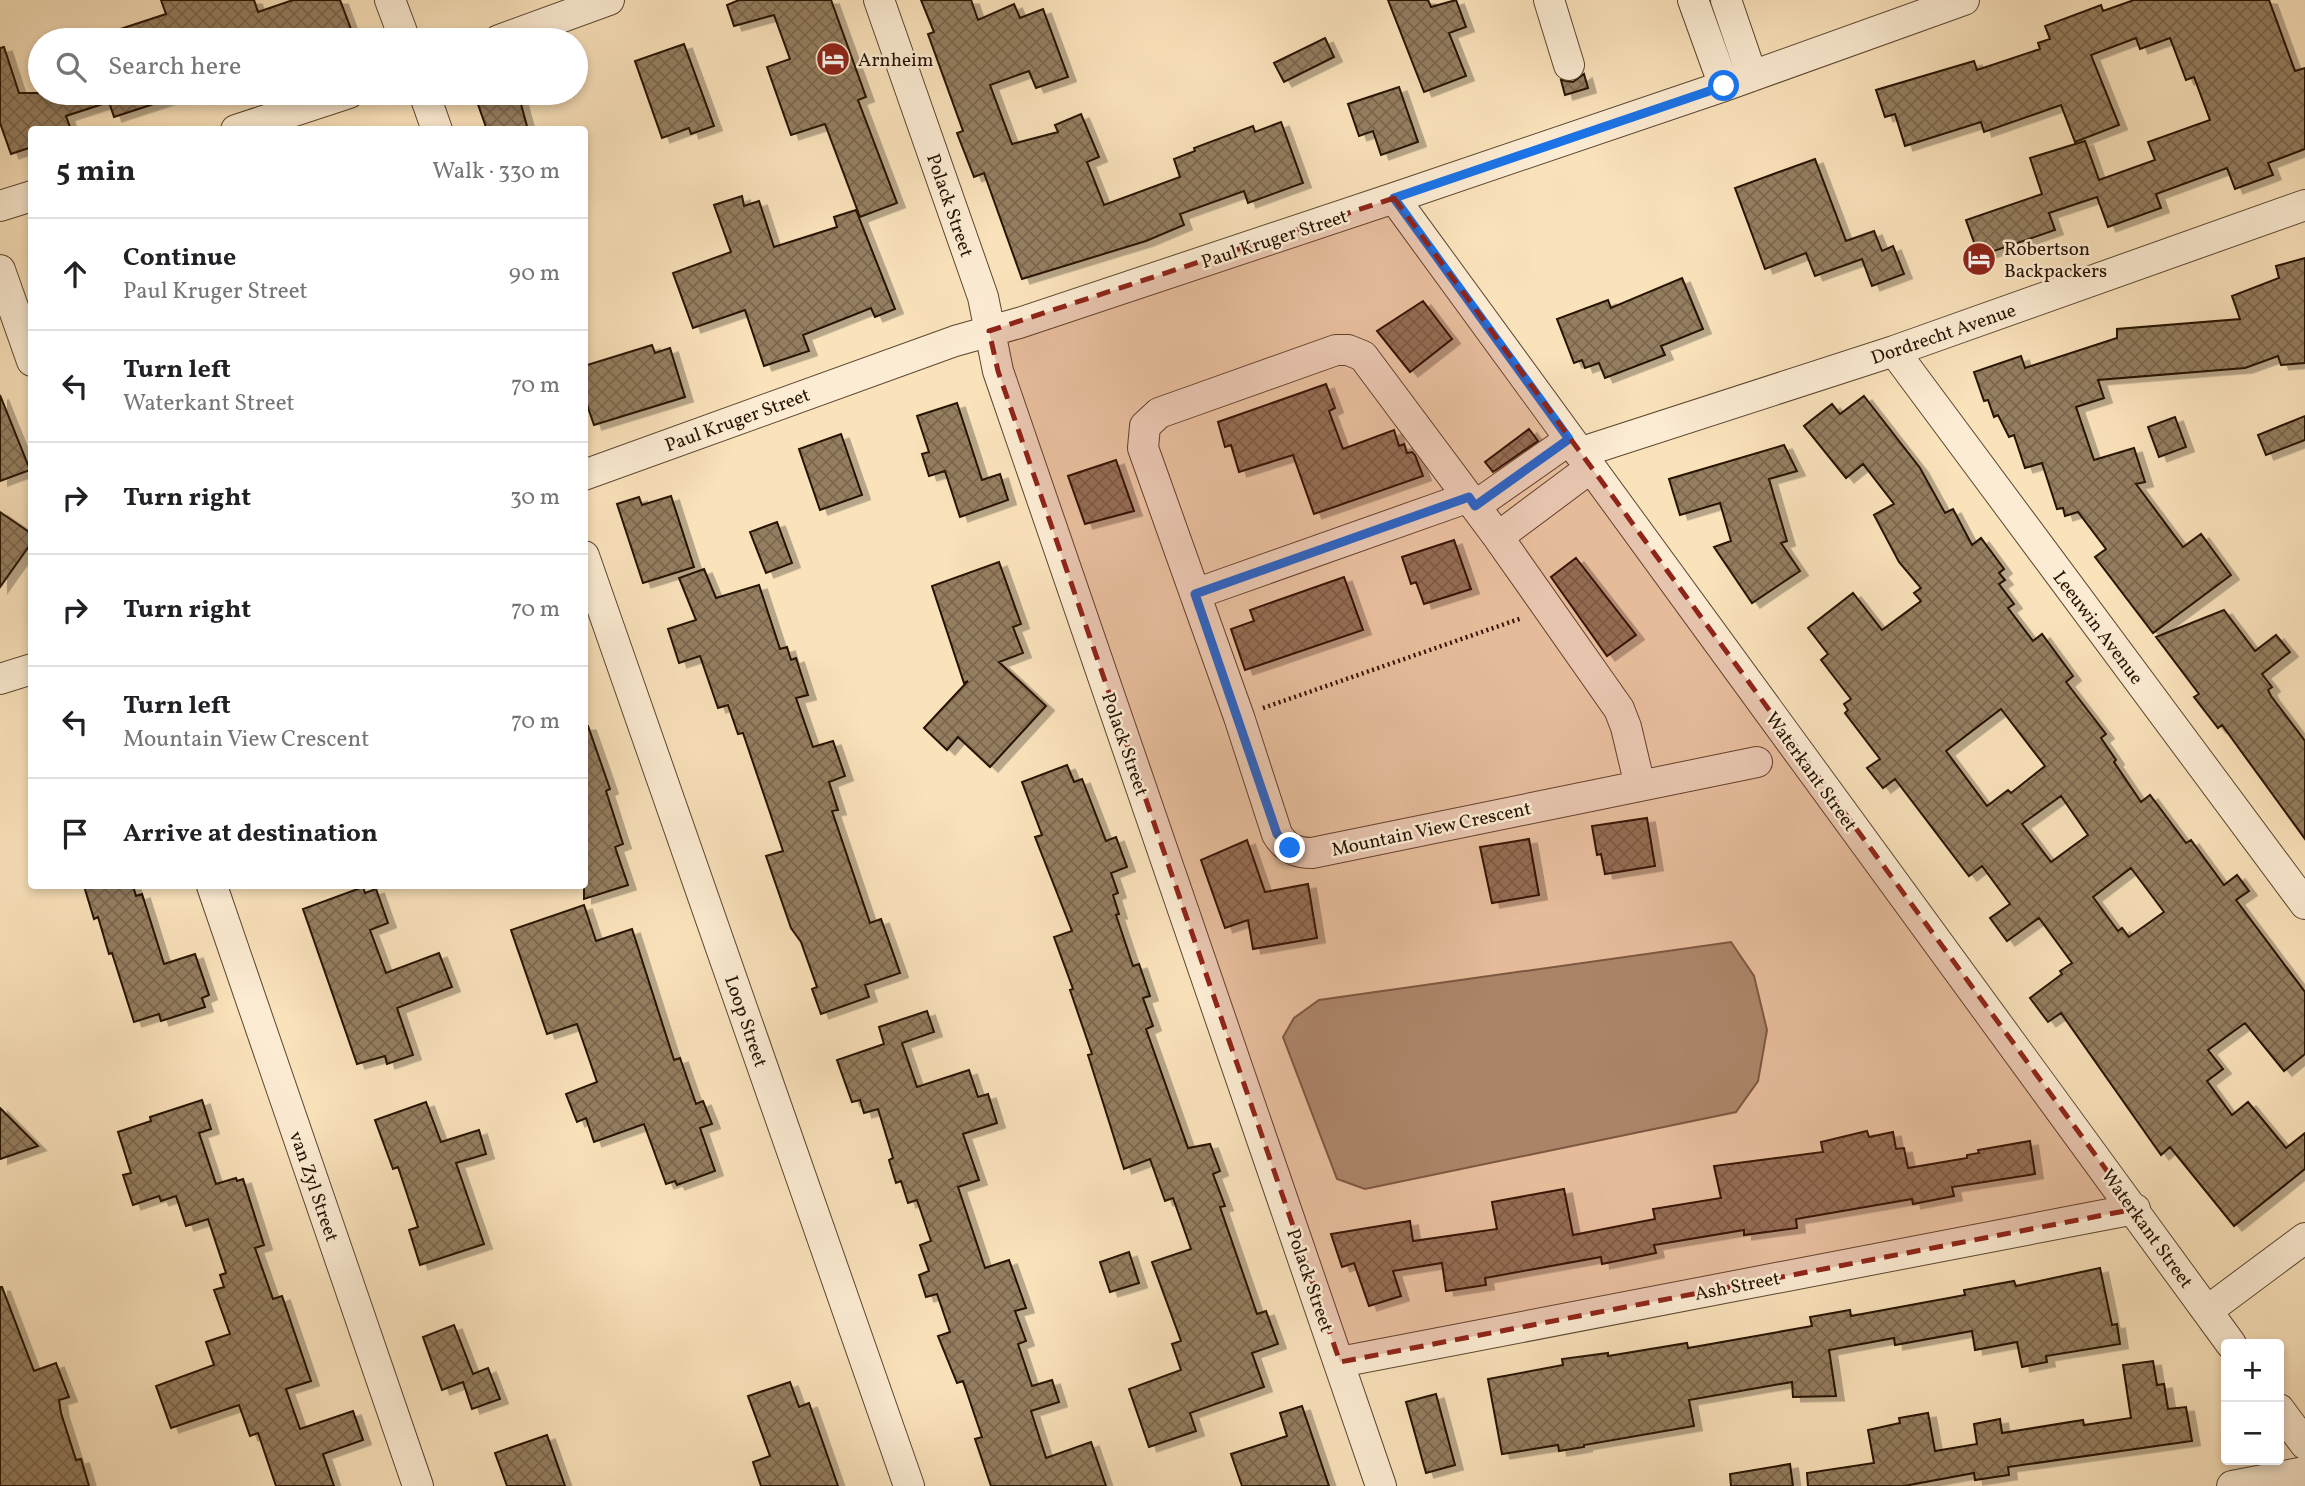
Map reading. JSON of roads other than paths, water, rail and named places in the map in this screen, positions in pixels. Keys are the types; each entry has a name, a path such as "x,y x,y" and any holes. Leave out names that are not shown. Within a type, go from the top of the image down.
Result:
{"street":[{"path":"390,0 400,28"},
{"path":"532,28 608,0"},
{"name":"Polack Street","path":"880,0 983,297 998,372 1381,1486"},
{"path":"1549,0 1569,65"},
{"path":"1693,0 1724,86"},
{"path":"1727,0 1752,76"},
{"name":"Paul Kruger Street","path":"588,474 955,341 1394,198 1724,86 1964,0"},
{"path":"248,126 312,105"},
{"path":"428,105 436,126"},
{"path":"0,206 28,197"},
{"name":"Waterkant Street","path":"1394,198 2227,1339"},
{"name":"Dordrecht Avenue","path":"1579,454 1894,351 2305,205"},
{"path":"0,270 28,350"},
{"name":"Mountain View Crescent","path":"1640,786 1619,709 1498,537 1368,362 1356,352 1336,350 1159,413 1145,426 1142,438 1277,834 1281,842 1298,853 1640,786 1757,762"},
{"name":"Leeuwin Avenue","path":"1894,351 2305,904"},
{"path":"1195,594 1472,502 1579,454"},
{"path":"1498,537 1579,454"},
{"name":"Loop Street","path":"588,566 909,1486"},
{"path":"0,680 28,670"},
{"name":"van Zyl Street","path":"213,889 418,1486"},
{"name":"Ash Street","path":"1340,1362 2135,1209"},
{"path":"2207,1311 2305,1238"},
{"path":"2284,1416 2305,1444"},
{"path":"2232,1486 2305,1472"}],"place":[{"name":"Arnheim","path":"833,59"},
{"name":"Robertson Backpackers","path":"1979,259"}]}
